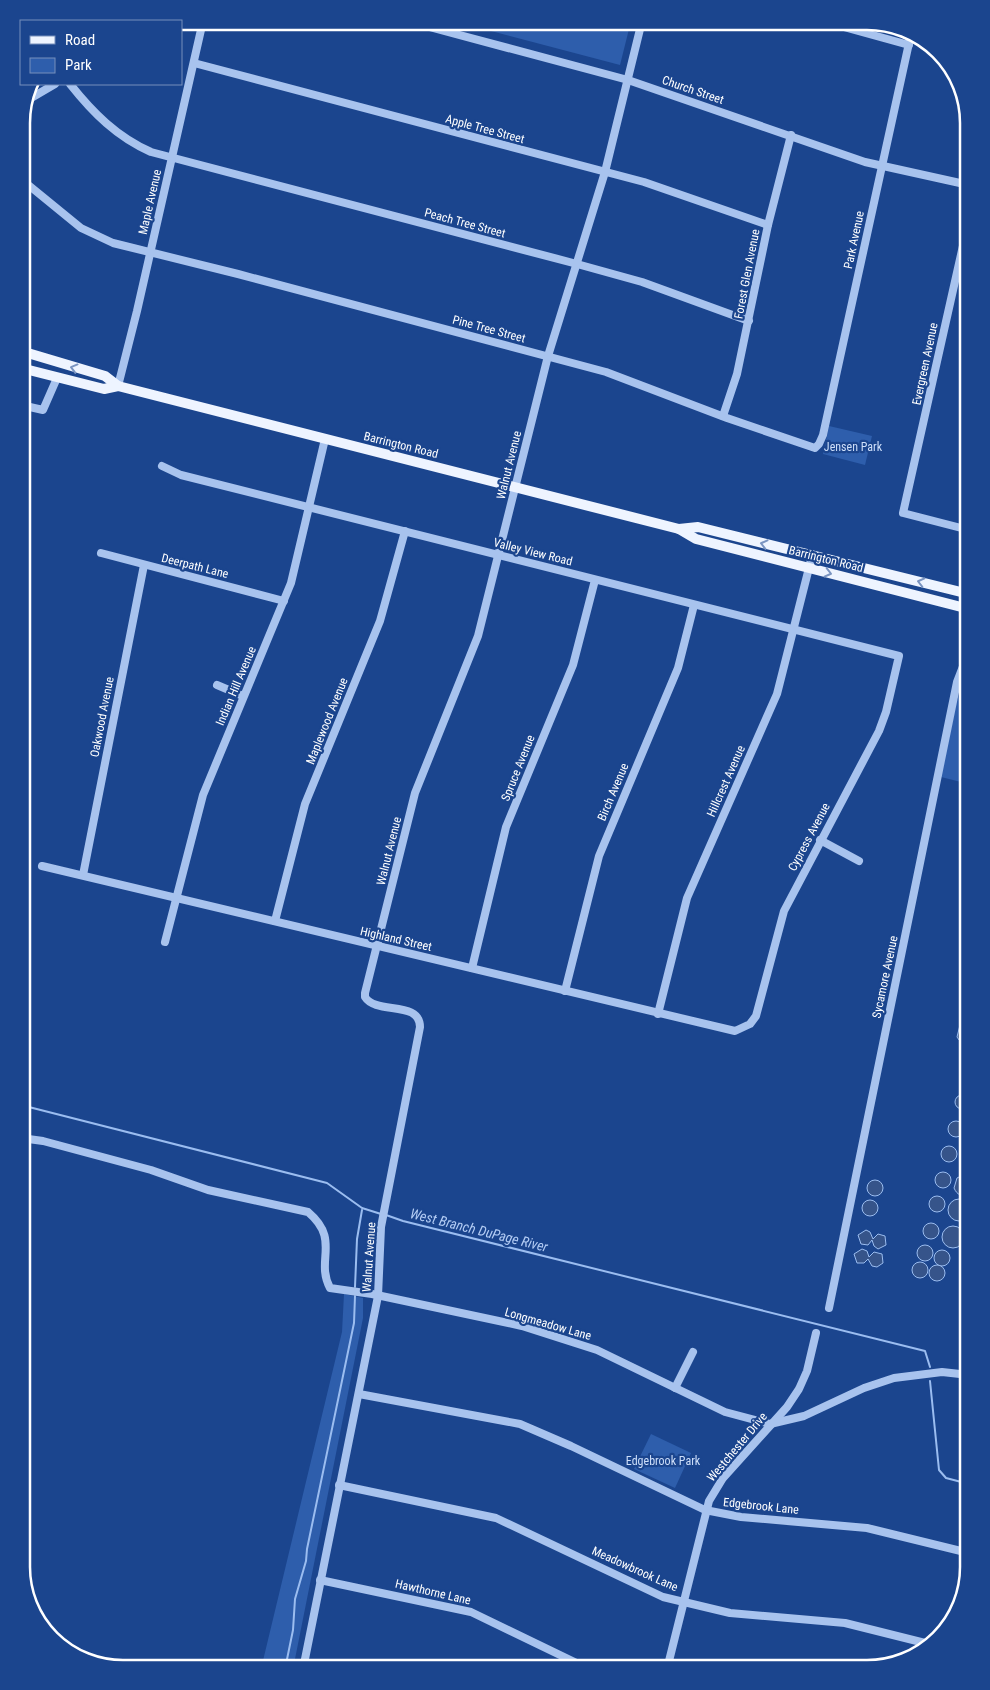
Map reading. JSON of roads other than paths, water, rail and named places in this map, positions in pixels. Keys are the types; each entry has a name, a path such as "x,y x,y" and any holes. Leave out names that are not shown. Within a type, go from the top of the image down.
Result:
{"main road":[{"name":"Barrington Road","path":"30,354 105,376 118,386 679,528 698,528 960,592"},
{"name":"Barrington Road","path":"30,370 104,389 118,386"},
{"name":"Barrington Road","path":"679,528 696,539 960,607"}],"street":[{"name":"Maple Avenue","path":"118,386 201,30"},
{"name":"Church Street","path":"442,30 628,80 882,166 960,183"},
{"name":"Walnut Avenue","path":"305,1660 378,1296 380,1227 420,1024 415,1014 371,1003 366,997 376,946 415,793 478,636 548,356 605,172 640,30"},
{"path":"852,30 909,45"},
{"name":"Park Avenue","path":"815,448 823,434 910,41"},
{"name":"Apple Tree Street","path":"194,63 669,190 768,225"},
{"path":"34,97 54,85"},
{"name":"Peach Tree Street","path":"71,85 98,116 128,142 151,152 642,282 749,321"},
{"name":"Forest Glen Avenue","path":"723,416 735,383 768,225 791,135"},
{"name":"Pine Tree Street","path":"30,186 82,228 113,243 151,251 606,372 815,448"},
{"name":"Evergreen Avenue","path":"960,259 903,513 960,528"},
{"path":"30,407 43,410 57,378"},
{"name":"Indian Hill Avenue","path":"165,942 203,795 284,601 310,507 325,439"},
{"name":"Valley View Road","path":"162,466 181,475 899,656"},
{"name":"Maplewood Avenue","path":"275,921 305,804 383,612 405,531"},
{"name":"Deerpath Lane","path":"101,553 284,601"},
{"name":"Hillcrest Avenue","path":"658,1014 687,898 777,694 812,556"},
{"name":"Oakwood Avenue","path":"83,875 144,565"},
{"name":"Spruce Avenue","path":"472,968 506,827 572,665 595,580"},
{"name":"Birch Avenue","path":"565,991 599,856 676,674 694,605"},
{"name":"Cypress Avenue","path":"744,1028 756,1016 784,911 883,720 899,656"},
{"name":"Sycamore Avenue","path":"829,1308 960,674"},
{"path":"218,685 243,696"},
{"path":"820,840 858,861"},
{"name":"Highland Street","path":"42,866 728,1031 744,1028"},
{"name":"Longmeadow Lane","path":"30,1139 151,1170 208,1190 308,1212 320,1223 324,1231 326,1241 326,1281 330,1288 522,1326 597,1350 725,1412 770,1424 804,1416 864,1388 894,1378 942,1372 960,1374"},
{"name":"Westchester Drive","path":"669,1660 706,1510 723,1478 787,1406 799,1389 807,1371 816,1333"},
{"path":"675,1388 693,1352"},
{"name":"Edgebrook Lane","path":"359,1394 520,1424 706,1510 741,1517 867,1528 960,1551"},
{"name":"Meadowbrook Lane","path":"339,1485 496,1518 663,1597 730,1613 835,1621 921,1642"},
{"name":"Hawthorne Lane","path":"320,1580 471,1612 570,1660"}],"waterway":[{"name":"West Branch DuPage River","path":"30,1107 327,1183 362,1208 381,1214"},
{"path":"355,1287 357,1239 362,1210"},
{"name":"West Branch DuPage River","path":"386,1215 403,1221 925,1351 930,1367"},
{"path":"287,1660 293,1630 295,1599 306,1561 354,1323 355,1296"},
{"name":"West Branch DuPage River","path":"930,1381 939,1470 946,1478 960,1482"}],"park label":[{"name":"Jensen Park","path":"853,447"},
{"name":"Edgebrook Park","path":"663,1461"}]}
